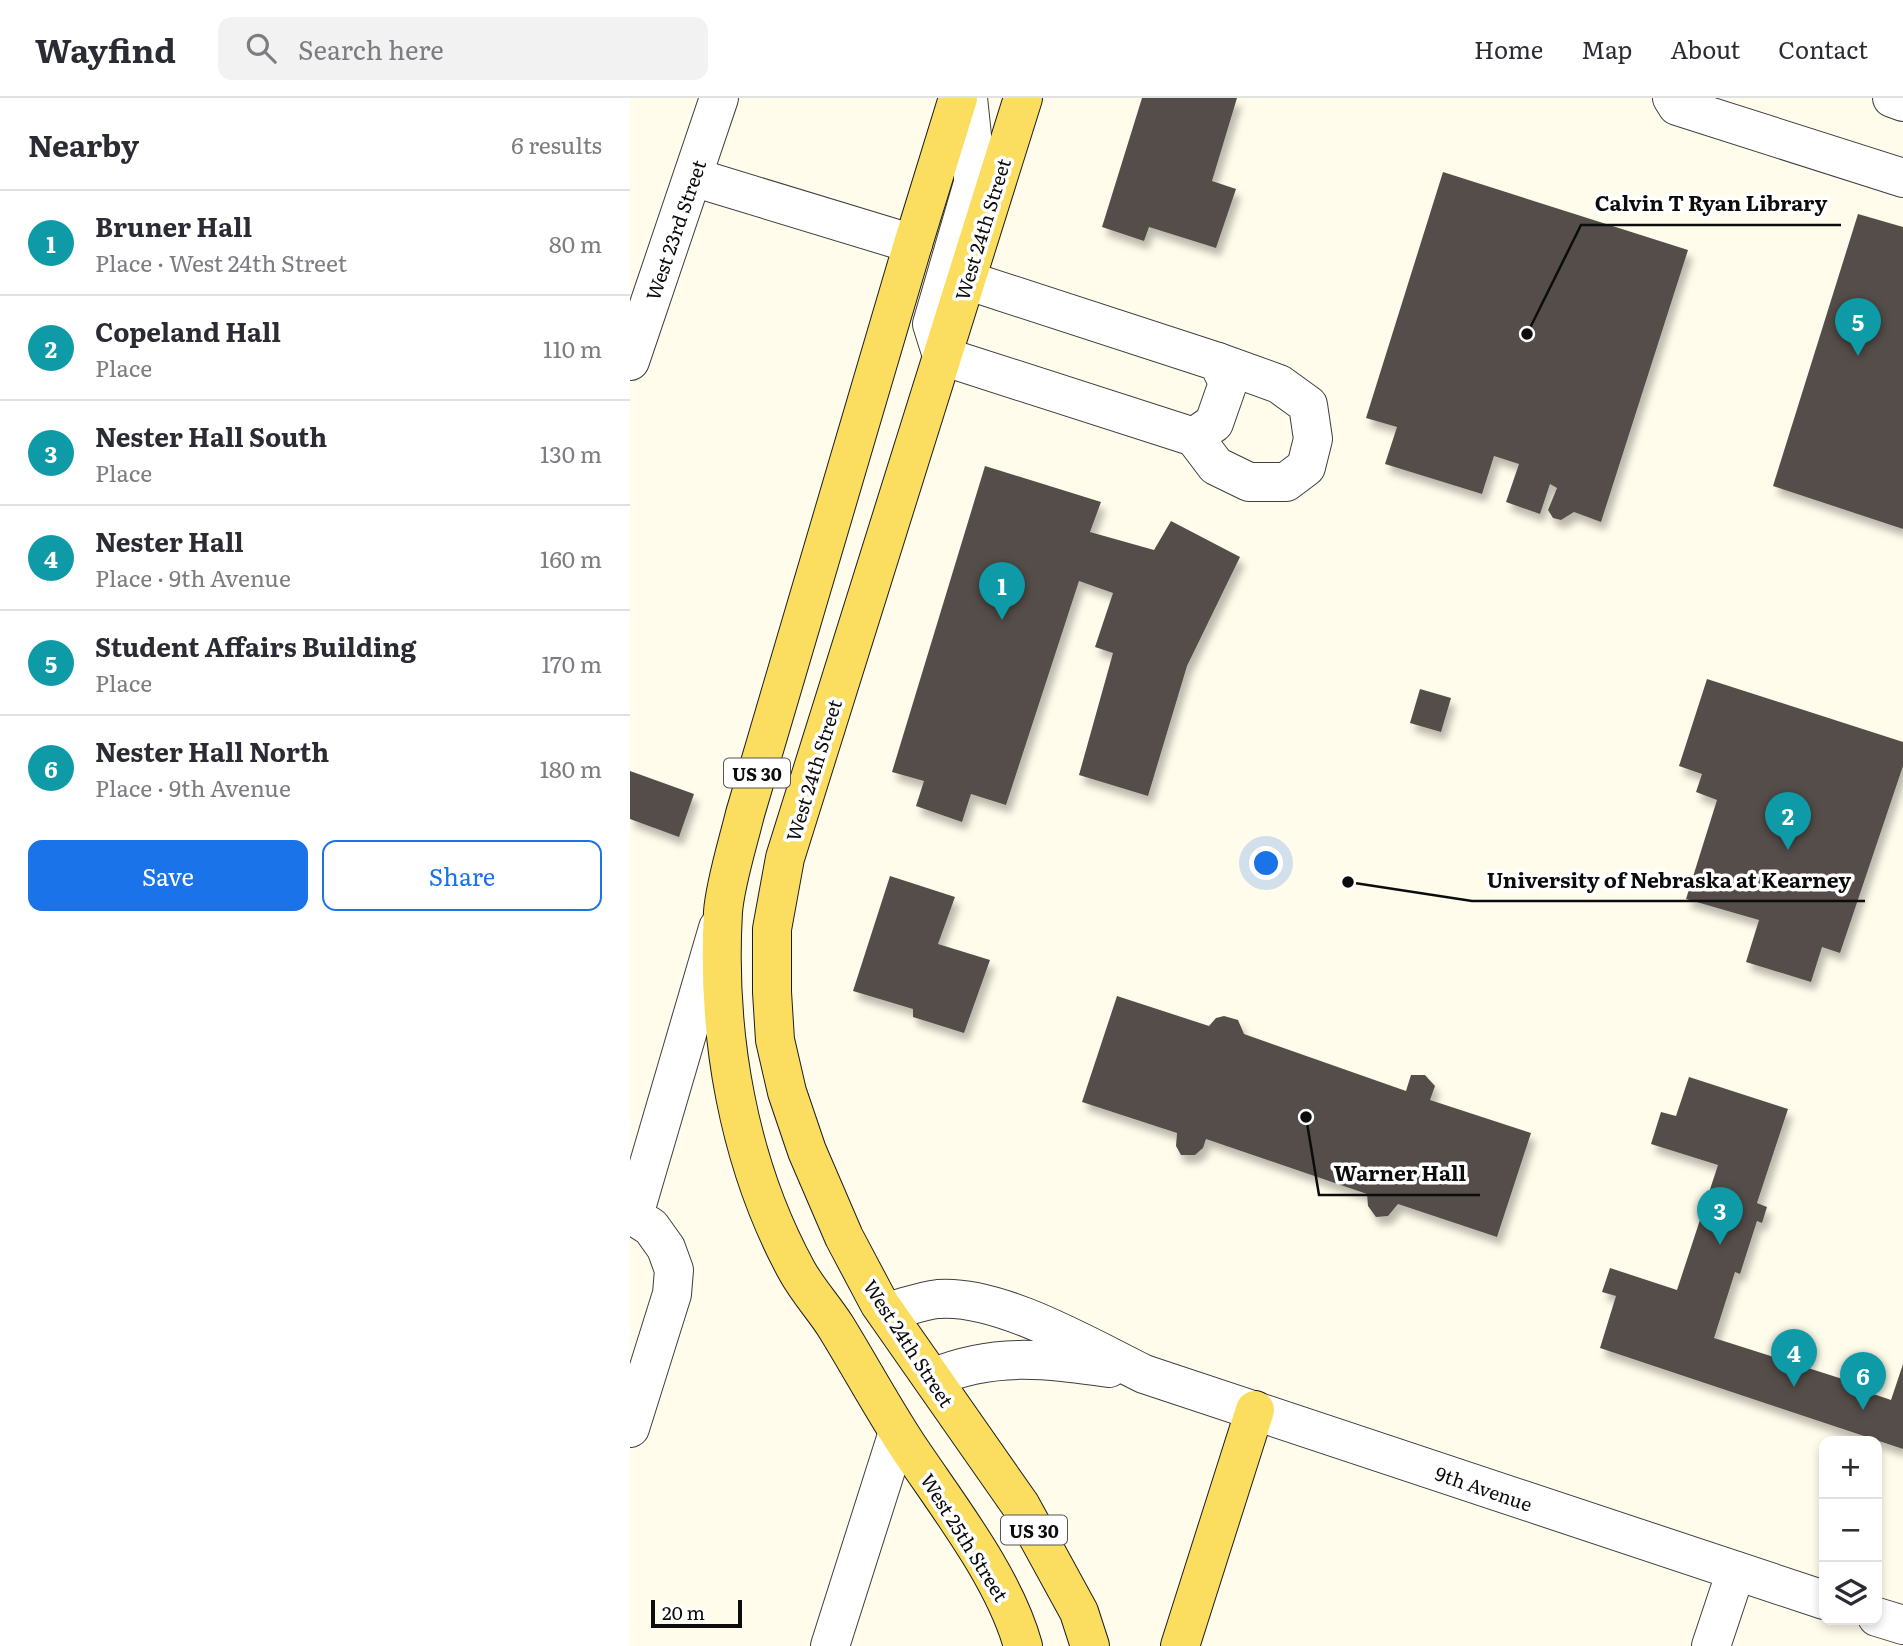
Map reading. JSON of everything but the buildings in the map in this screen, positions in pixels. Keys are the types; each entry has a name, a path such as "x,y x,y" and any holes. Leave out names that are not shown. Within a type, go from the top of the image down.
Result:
{"main road":[{"name":"US 30","path":"898,1432 835,1325 798,1272 769,1212 747,1146 733,1083 723,1010 723,909 745,814 958,98"},
{"name":"West 24th Street","path":"1023,98 785,858 772,929 772,992 775,1040 787,1092 804,1142 844,1237 886,1312 1021,1506 1079,1612 1090,1646"},
{"path":"835,1325 880,1368 912,1381 932,1378"},
{"path":"1180,1646 1255,1410"},
{"name":"West 25th Street","path":"898,1432 989,1569 1018,1626 1023,1646"}],"street":[{"name":"West 23rd Street","path":"630,361 719,98"},
{"path":"966,280 1279,384 1308,405 1313,439 1306,467 1286,482 1249,482 1216,466 1194,437 942,356 932,324 973,183 973,145 968,98"},
{"path":"1672,98 1676,106 1903,178"},
{"path":"1892,98 1903,102"},
{"path":"693,177 913,244"},
{"path":"1194,437 1214,424 1223,400 1228,383 1218,362"},
{"path":"630,1428 672,1294 674,1270 666,1248 651,1227 632,1214 723,909"},
{"name":"9th Avenue","path":"886,1312 935,1299 981,1303 1045,1327 1144,1374 1819,1598"},
{"name":"9th Avenue","path":"932,1378 970,1364 998,1360 1073,1363 1144,1374"},
{"path":"831,1646 898,1432"},
{"path":"1711,1646 1736,1571"},
{"path":"1882,1619 1903,1625"}],"place":[{"name":"Calvin T Ryan Library","path":"1527,334"},
{"name":"Student Affairs Building","path":"1858,356"},
{"name":"Bruner Hall","path":"1002,620"},
{"name":"Copeland Hall","path":"1788,850"},
{"name":"University of Nebraska at Kearney","path":"1348,882"},
{"name":"Warner Hall","path":"1306,1117"},
{"name":"Nester Hall South","path":"1720,1245"},
{"name":"Nester Hall","path":"1794,1387"},
{"name":"Nester Hall North","path":"1863,1410"}]}
